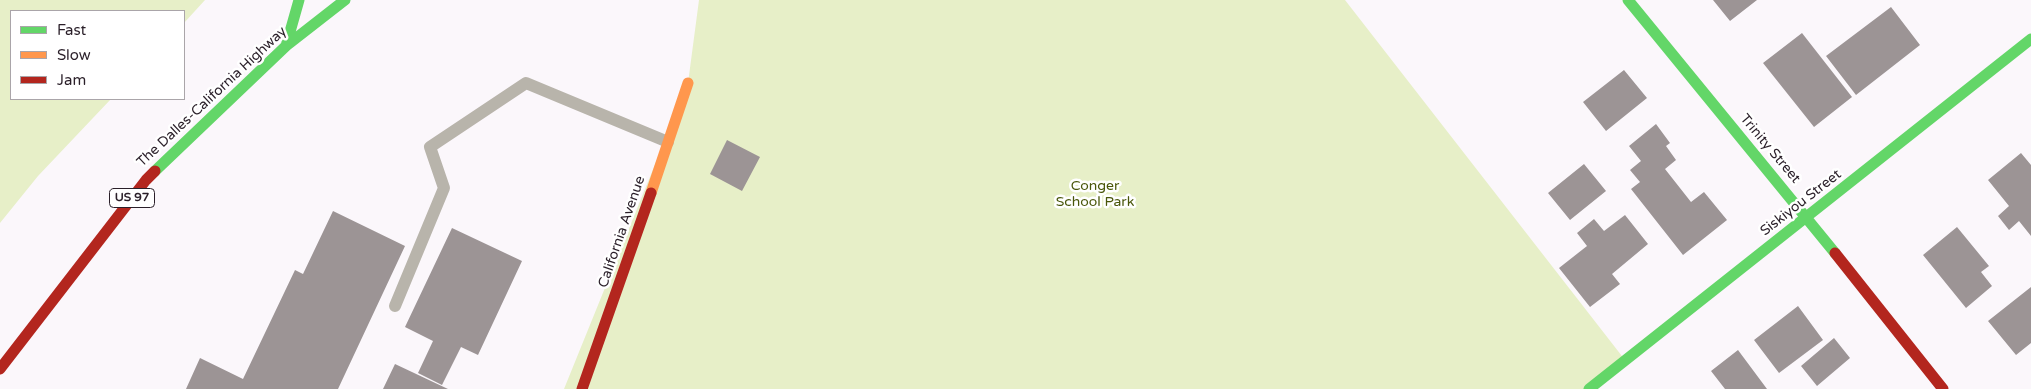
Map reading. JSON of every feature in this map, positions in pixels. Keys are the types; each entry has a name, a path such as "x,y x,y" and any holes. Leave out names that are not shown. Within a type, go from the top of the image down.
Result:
{"main road":[{"path":"286,46 299,0"},
{"name":"The Dalles-California Highway","path":"0,369 146,180 286,46 345,0"},
{"name":"Trinity Street","path":"1628,0 1807,217 1943,389"},
{"name":"Siskiyou Street","path":"1589,389 2031,39"},
{"name":"California Avenue","path":"582,389 635,242 688,83"}],"lane":[{"path":"395,306 444,188 430,147 526,83 668,142"}],"green space":[{"path":"0,0 205,0 185,22 185,10 10,10 10,100 110,100 38,176 0,223"},
{"name":"Conger School Park","path":"699,0 1345,0 1625,360 1589,389 564,389 688,83"}],"building":[{"path":"1713,0 1757,0 1730,21"},
{"path":"1891,7 1920,45 1856,95 1826,56"},
{"path":"1802,33 1852,97 1814,127 1763,63"},
{"path":"1624,70 1647,98 1606,131 1583,102"},
{"path":"1656,124 1670,143 1666,146 1676,160 1665,169 1691,202 1704,192 1727,220 1683,255 1631,189 1640,182 1630,170 1641,161 1629,146"},
{"path":"727,140 760,157 742,191 710,174"},
{"path":"2021,153 2031,165 2031,236 2019,221 2009,230 1998,216 2009,206 1988,180"},
{"path":"1584,164 1606,191 1570,220 1548,193"},
{"path":"333,211 405,246 338,389 186,389 200,358 243,379 295,270 303,274"},
{"path":"1625,215 1648,244 1612,274 1620,284 1590,307 1559,268 1587,246 1577,233 1594,219 1604,231"},
{"path":"1957,227 1989,266 1981,272 1992,286 1966,308 1923,255"},
{"path":"452,228 522,261 478,355 461,347 442,385 418,373 433,341 405,327"},
{"path":"2031,287 2031,343 2016,355 1988,321"},
{"path":"1798,306 1823,340 1779,373 1754,340"},
{"path":"1834,338 1850,358 1817,386 1801,366"},
{"path":"1738,350 1767,389 1725,389 1711,371"},
{"path":"395,364 448,389 383,389"}],"traffic: fast":[{"path":"286,46 299,0"},
{"path":"155,171 286,46 345,0"},
{"path":"1628,0 1835,253"},
{"path":"1589,389 2031,39"}],"traffic: slow":[{"path":"651,193 688,83"}],"traffic: jam":[{"path":"0,369 146,180 155,171"},
{"path":"582,389 651,193"},
{"path":"1835,253 1943,389"}]}
